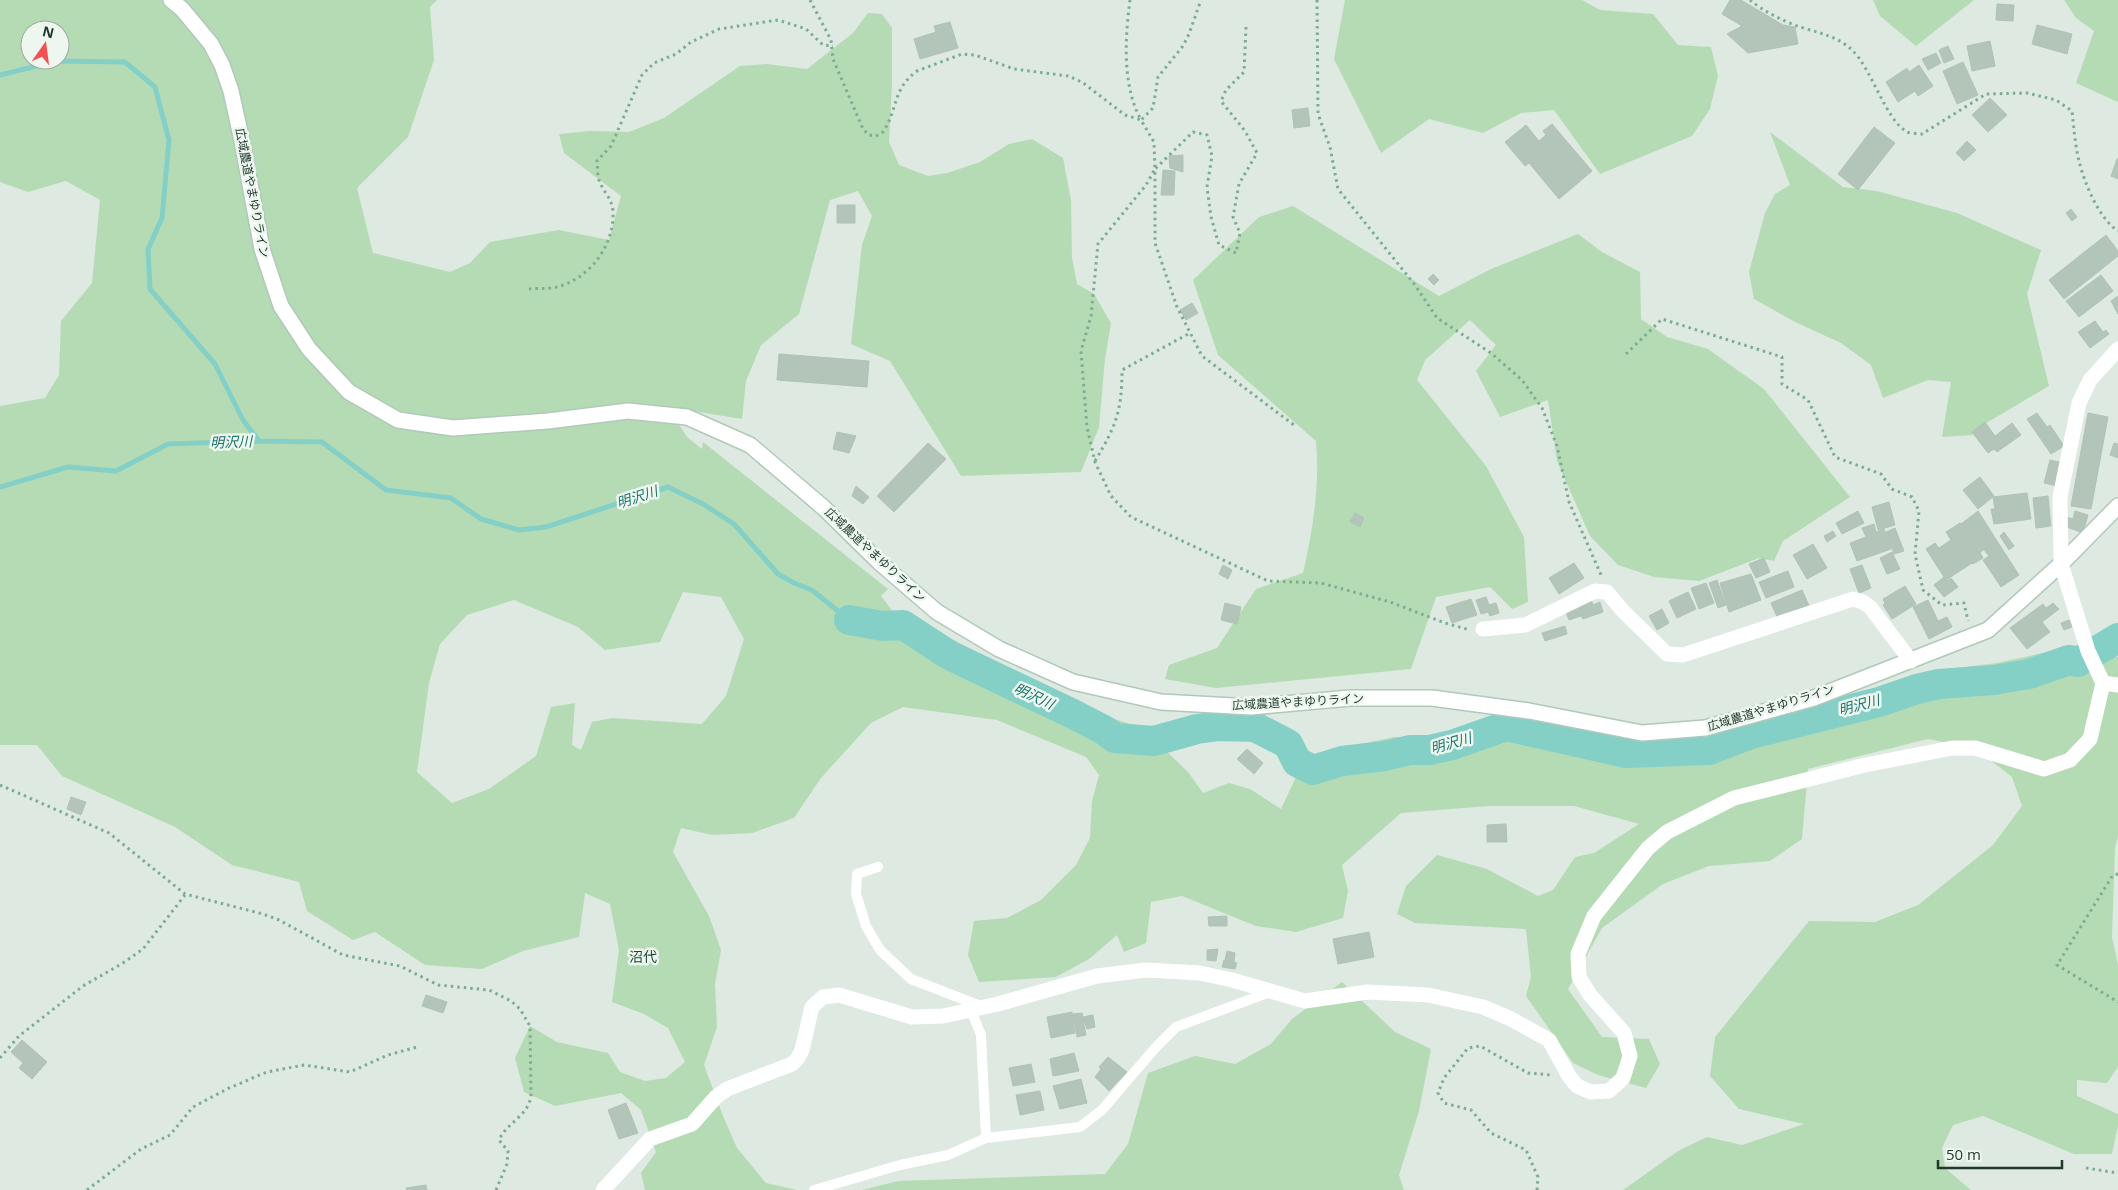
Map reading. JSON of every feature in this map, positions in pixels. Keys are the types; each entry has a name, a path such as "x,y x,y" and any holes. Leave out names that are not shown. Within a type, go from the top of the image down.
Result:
{"street":[{"name":"広域農道やまゆりライン","path":"171,0 182,9 210,44 222,65 231,91 242,141 262,249 281,306 308,349 349,392 398,420 453,428 548,421 628,411 687,417 750,445 824,508 879,562 937,612 999,650 1072,682 1161,702 1242,706 1350,698 1432,698 1529,711 1642,733 1705,728 1814,698 1988,630 2061,564 2118,506"},
{"path":"603,1190 650,1139 692,1124 716,1097 727,1089 792,1064 802,1050 812,1007 823,997 840,995 912,1016 943,1016 978,1009 1098,976 1146,970 1200,973 1304,1001 1367,992 1428,995 1484,1007 1511,1019 1549,1040 1569,1076 1577,1086 1590,1092 1609,1090 1622,1078 1630,1056 1624,1033 1590,996 1579,977 1578,954 1594,916 1648,848 1668,832 1734,798 1865,764 1952,748 1975,748 2044,769 2070,760 2090,739 2103,683 2088,651 2061,564 2060,497 2079,404 2090,380 2118,349"},
{"path":"1483,629 1525,625 1595,591 1607,592 1623,611 1667,654 1683,656 1853,600 1863,602 1870,607 1911,661"},
{"path":"2103,683 2118,685"}],"lane":[{"path":"878,867 857,874 856,894 866,926 880,950 910,979 978,1009 986,1138"},
{"path":"814,1190 900,1165 948,1156 986,1138 1080,1127 1102,1110 1176,1027 1270,992"}],"path":[{"path":"810,0 832,40 833,59 864,129 866,133 873,136 880,135 885,128 901,87 911,76 917,71 962,54 976,55 1014,69 1068,76 1082,82 1125,115 1141,120"},
{"path":"1130,0 1127,57 1133,104 1154,142 1155,243 1177,306 1202,356 1294,425"},
{"path":"1141,120 1153,108 1158,77 1183,46 1190,34 1201,0"},
{"path":"1317,0 1318,114 1330,147 1338,189 1415,285 1437,318 1490,353 1522,380 1542,408 1557,446 1569,502 1597,563 1607,592"},
{"path":"1750,0 1757,6 1797,26 1837,38 1853,51 1874,83 1890,114 1907,132 1922,134 1986,94 2027,93 2056,100 2072,112 2079,162 2096,206 2113,228 2118,231"},
{"path":"529,289 552,288 571,282 594,266 608,240 613,213 610,198 599,180 597,161 611,146 642,75 654,62 676,54 691,42 718,29 778,20 806,29 823,45 833,46"},
{"path":"1246,28 1244,72 1226,90 1221,101 1245,131 1257,153 1240,184 1233,217 1240,233 1236,253 1219,245 1211,217 1207,187 1212,156 1207,135 1192,132 1155,169 1146,185 1098,244 1091,316 1081,351 1087,427 1095,462 1111,496 1131,518 1254,575 1268,581 1321,583 1390,602 1461,628 1483,629"},
{"path":"1626,354 1662,319 1782,357 1782,384 1808,400 1834,457 1881,474 1892,489 1912,497 1919,511 1915,554 1923,590 1942,605 1964,603 1972,636"},
{"path":"1095,462 1113,431 1122,398 1122,370 1190,333"},
{"path":"0,785 109,833 185,894 263,914 279,920 344,955 400,966 438,985 489,990 511,1001 520,1009 530,1026 531,1096 529,1106 506,1128 499,1140 508,1151 507,1164 496,1190"},
{"path":"2118,874 2113,875 2057,965 2118,1002"},
{"path":"0,1058 19,1036 83,986 123,963 143,948 185,894"},
{"path":"86,1190 141,1149 170,1135 193,1107 244,1082 267,1072 304,1065 350,1072 388,1055 417,1046"},
{"path":"1537,1190 1538,1177 1526,1150 1491,1133 1471,1110 1444,1103 1438,1093 1444,1078 1468,1048 1480,1046 1528,1073 1569,1076"},
{"path":"2086,1168 2118,1173"}],"green space":[{"path":"0,0 437,0 430,7 434,60 408,137 357,188 373,253 450,272 470,263 490,242 559,230 609,240 621,196 564,153 559,134 590,131 629,132 664,118 740,66 766,64 807,69 853,33 868,13 882,14 892,28 889,142 899,165 928,176 947,173 980,162 1009,144 1032,139 1063,158 1071,200 1072,258 1077,284 1094,294 1111,323 1105,359 1099,427 1081,472 961,476 890,361 851,344 862,245 872,216 858,191 830,200 799,314 761,345 746,381 742,419 668,407 687,437 702,449 703,442 888,589 881,596 903,625 946,636 1087,711 1141,727 1188,772 1203,793 1229,783 1250,789 1281,809 1295,779 1319,753 1394,737 1440,738 1509,719 1631,742 1700,739 1851,700 1947,669 1997,663 2070,647 2118,657 2118,836 2115,848 2112,937 2118,965 2118,1067 2107,1083 2077,1080 2077,1096 2118,1114 2118,1125 2112,1154 2074,1154 1983,1116 1953,1125 1942,1148 1945,1168 1971,1190 1623,1190 1678,1151 1707,1137 1742,1145 1804,1124 1739,1109 1710,1076 1715,1037 1809,921 1875,922 1918,905 1993,845 2022,806 2012,777 1975,748 1928,739 1808,769 1802,839 1770,861 1709,866 1663,884 1602,928 1568,989 1602,1037 1649,1039 1660,1064 1646,1088 1598,1075 1573,1063 1526,996 1531,977 1526,929 1415,923 1397,914 1406,886 1437,855 1487,869 1538,896 1553,890 1575,857 1594,853 1639,824 1574,806 1488,806 1401,813 1342,865 1348,891 1343,918 1296,932 1256,926 1182,896 1151,902 1146,943 1124,952 1117,935 1089,959 1056,977 979,982 968,955 974,921 1007,918 1041,900 1076,865 1090,838 1092,801 1099,775 1086,757 997,720 903,707 871,723 821,778 794,818 752,833 712,835 681,828 673,852 709,916 721,950 715,984 717,1027 704,1065 737,1148 766,1183 797,1190 645,1190 641,1173 656,1152 641,1110 621,1093 555,1106 524,1092 515,1058 530,1026 557,1042 608,1053 620,1072 645,1081 666,1078 685,1062 668,1028 644,1014 612,1002 619,950 610,904 585,893 579,937 523,951 482,969 425,965 375,932 353,940 307,911 299,882 232,865 175,827 62,776 37,745 0,745 0,406 45,398 59,375 61,321 92,283 100,200 66,181 28,192 0,182","holes":["683,592 721,597 744,639 726,696 702,724 612,718 592,722 581,750 572,745 575,703 551,707 536,756 489,789 452,803 417,772 429,683 440,644 467,615 514,600 578,627 605,650 660,642"]},
{"path":"1345,0 1582,0 1600,10 1653,14 1678,45 1711,47 1718,76 1710,109 1692,136 1600,174 1554,110 1521,113 1483,133 1429,119 1381,153 1334,59"},
{"path":"1873,0 1974,0 1916,46 1880,16"},
{"path":"2064,0 2118,0 2118,102 2076,83 2094,31 2076,18"},
{"path":"1770,132 1843,187 1877,191 1957,213 2041,250 2027,294 2049,386 1988,422 1972,435 1942,437 1951,382 1928,380 1883,398 1871,365 1841,343 1795,322 1754,299 1749,272 1765,213 1775,194 1790,185"},
{"path":"1293,206 1439,296 1491,269 1578,234 1602,252 1640,272 1641,319 1667,337 1708,349 1764,389 1850,497 1783,541 1774,561 1759,558 1699,581 1654,577 1618,565 1590,536 1557,461 1548,400 1500,417 1476,371 1496,345 1470,320 1425,360 1417,380 1486,466 1524,537 1528,602 1512,609 1490,587 1436,597 1411,669 1216,688 1165,679 1169,665 1217,648 1256,589 1303,573 1315,507 1316,441 1218,355 1193,280 1259,217"},
{"path":"1342,982 1395,1032 1431,1049 1419,1111 1399,1175 1404,1190 862,1190 898,1181 1105,1174 1128,1144 1148,1073 1195,1056 1235,1064 1271,1044 1292,1019"}],"building":[{"path":"1730,0 1741,0 1783,25 1795,27 1798,44 1748,53 1727,34 1742,26 1722,14"},
{"path":"1997,4 2014,5 2013,21 1996,20"},
{"path":"950,22 958,48 920,59 914,39 936,32 934,26"},
{"path":"2037,25 2072,34 2067,54 2032,44"},
{"path":"1990,41 1995,66 1972,71 1967,46"},
{"path":"1948,46 1954,59 1944,63 1939,50"},
{"path":"1936,53 1941,63 1928,70 1922,59"},
{"path":"1963,62 1978,95 1957,104 1943,71"},
{"path":"1919,65 1933,86 1918,96 1915,91 1898,102 1886,82 1907,68 1909,72"},
{"path":"1990,98 2007,115 1988,132 1972,115"},
{"path":"1308,108 1310,126 1294,128 1292,110"},
{"path":"1552,124 1592,171 1559,199 1529,163 1525,166 1505,142 1526,125 1539,141 1546,135 1543,131"},
{"path":"1874,127 1895,143 1858,190 1838,174"},
{"path":"1967,141 1976,150 1964,161 1956,153"},
{"path":"1183,155 1183,172 1170,168 1169,156"},
{"path":"2118,159 2118,179 2111,176"},
{"path":"1163,170 1175,171 1174,195 1161,195"},
{"path":"837,205 855,205 855,223 837,223"},
{"path":"2071,209 2077,217 2072,221 2066,213"},
{"path":"2106,235 2118,251 2118,256 2064,299 2049,280"},
{"path":"1433,274 1439,280 1434,285 1428,279"},
{"path":"2101,275 2113,291 2079,317 2066,301"},
{"path":"2118,296 2118,314 2111,301"},
{"path":"1192,303 1198,313 1186,320 1180,310"},
{"path":"2095,321 2103,332 2106,330 2109,334 2090,348 2078,332"},
{"path":"779,354 869,361 867,387 777,380"},
{"path":"2037,413 2047,427 2050,425 2064,446 2051,454 2027,419"},
{"path":"2088,413 2108,417 2091,509 2071,506"},
{"path":"1985,422 1995,436 2012,423 2021,435 1997,452 1994,449 1988,453 1972,432"},
{"path":"837,432 856,436 849,453 833,449"},
{"path":"928,443 946,459 894,512 877,496"},
{"path":"2114,443 2118,444 2118,458 2110,455"},
{"path":"2050,460 2063,463 2057,486 2044,483"},
{"path":"1980,477 1994,496 1978,509 1963,490"},
{"path":"856,486 869,497 863,504 852,496"},
{"path":"2027,493 2031,519 1994,524 1991,509 1995,509 1993,497"},
{"path":"2048,496 2051,526 2036,528 2033,498"},
{"path":"1889,502 1895,525 1878,530 1872,507"},
{"path":"1858,511 1864,523 1842,534 1836,523"},
{"path":"1978,511 1997,541 1980,552 1983,558 1946,580 1926,549 1935,543 1939,548 1951,540 1946,532 1961,524"},
{"path":"2075,511 2088,515 2083,533 2064,526 2067,517 2073,519"},
{"path":"1355,513 1364,518 1360,527 1350,522"},
{"path":"1874,524 1876,532 1884,529 1891,549 1857,561 1850,543 1866,537 1862,528"},
{"path":"1895,528 1904,551 1894,554 1886,532"},
{"path":"1833,531 1836,536 1827,542 1824,536"},
{"path":"2004,532 2014,546 2009,550 2000,536"},
{"path":"1997,541 2019,575 2001,587 1983,560 1989,556 1984,550"},
{"path":"1813,544 1827,568 1807,579 1793,555"},
{"path":"1892,552 1900,569 1887,574 1880,558"},
{"path":"1764,558 1770,572 1756,578 1749,564"},
{"path":"1574,563 1584,578 1559,594 1549,578"},
{"path":"1223,565 1232,570 1228,579 1219,574"},
{"path":"1862,565 1871,588 1859,593 1850,569"},
{"path":"1788,571 1794,587 1766,598 1759,582"},
{"path":"1751,574 1761,600 1729,612 1720,583"},
{"path":"1944,577 1947,581 1951,578 1958,587 1944,597 1934,585"},
{"path":"1717,580 1726,605 1718,608 1709,583"},
{"path":"1706,583 1714,603 1699,609 1691,588"},
{"path":"1905,586 1916,604 1892,619 1883,605 1885,603 1883,599"},
{"path":"1802,590 1810,608 1779,621 1771,603"},
{"path":"1688,592 1696,609 1677,618 1669,601"},
{"path":"1486,597 1489,605 1496,603 1499,613 1490,616 1488,612 1481,614 1476,600"},
{"path":"1471,599 1477,615 1452,623 1446,607"},
{"path":"1591,599 1593,605 1600,602 1603,612 1583,619 1581,616 1569,620 1565,609"},
{"path":"1928,600 1938,621 1947,617 1952,627 1929,639 1913,607"},
{"path":"1225,603 1241,607 1237,624 1221,620"},
{"path":"2053,603 2059,609 2042,622 2050,632 2027,649 2010,628 2043,604 2046,608"},
{"path":"1662,609 1669,623 1657,630 1649,616"},
{"path":"2069,620 2072,627 2064,630 2061,623"},
{"path":"1565,626 1567,634 1545,641 1542,633"},
{"path":"1247,749 1263,763 1254,774 1237,759"},
{"path":"71,797 86,802 81,815 67,809"},
{"path":"1506,824 1507,842 1487,842 1487,825"},
{"path":"1227,916 1227,926 1209,926 1208,917"},
{"path":"1369,932 1374,957 1338,964 1333,939"},
{"path":"1218,949 1216,961 1207,960 1207,950"},
{"path":"1227,951 1235,953 1234,962 1225,960"},
{"path":"1224,960 1237,963 1235,969 1222,967"},
{"path":"426,995 447,1002 443,1013 422,1006"},
{"path":"1072,1012 1075,1033 1051,1038 1047,1017"},
{"path":"1082,1013 1086,1035 1077,1037 1073,1014"},
{"path":"1093,1015 1095,1027 1087,1029 1083,1017"},
{"path":"22,1040 47,1062 32,1079 19,1068 23,1063 11,1052"},
{"path":"1074,1053 1079,1071 1053,1076 1050,1059"},
{"path":"1108,1057 1127,1072 1109,1091 1095,1077 1101,1069 1099,1067"},
{"path":"1031,1064 1035,1082 1013,1086 1009,1068"},
{"path":"1081,1079 1087,1103 1060,1109 1053,1086"},
{"path":"1040,1091 1044,1110 1020,1115 1016,1095"},
{"path":"626,1103 638,1133 619,1139 608,1110"},
{"path":"426,1185 427,1190 407,1190 406,1188"}],"waterway":[{"path":"0,75 57,61 125,62 155,87 169,140 162,218 148,249 150,289 215,364 243,420 259,441"},
{"name":"明沢川","path":"0,487 68,467 116,471 168,444 259,441 322,442 386,490 451,498 481,519 519,530 546,527 668,487 703,504 734,524 778,574 812,590 849,620"},
{"name":"明沢川","path":"849,620 883,626 903,625 949,655 1073,714 1115,738 1154,741 1197,729 1219,726 1255,727 1288,744 1297,762 1313,770 1342,761 1385,756 1410,750 1430,750 1452,745 1506,726 1626,753 1709,750 1751,734 1879,702 1917,689 1939,684 1994,680 2029,674 2069,660 2078,662 2118,638"}],"district":[{"name":"沼代","path":"643,957"}]}
